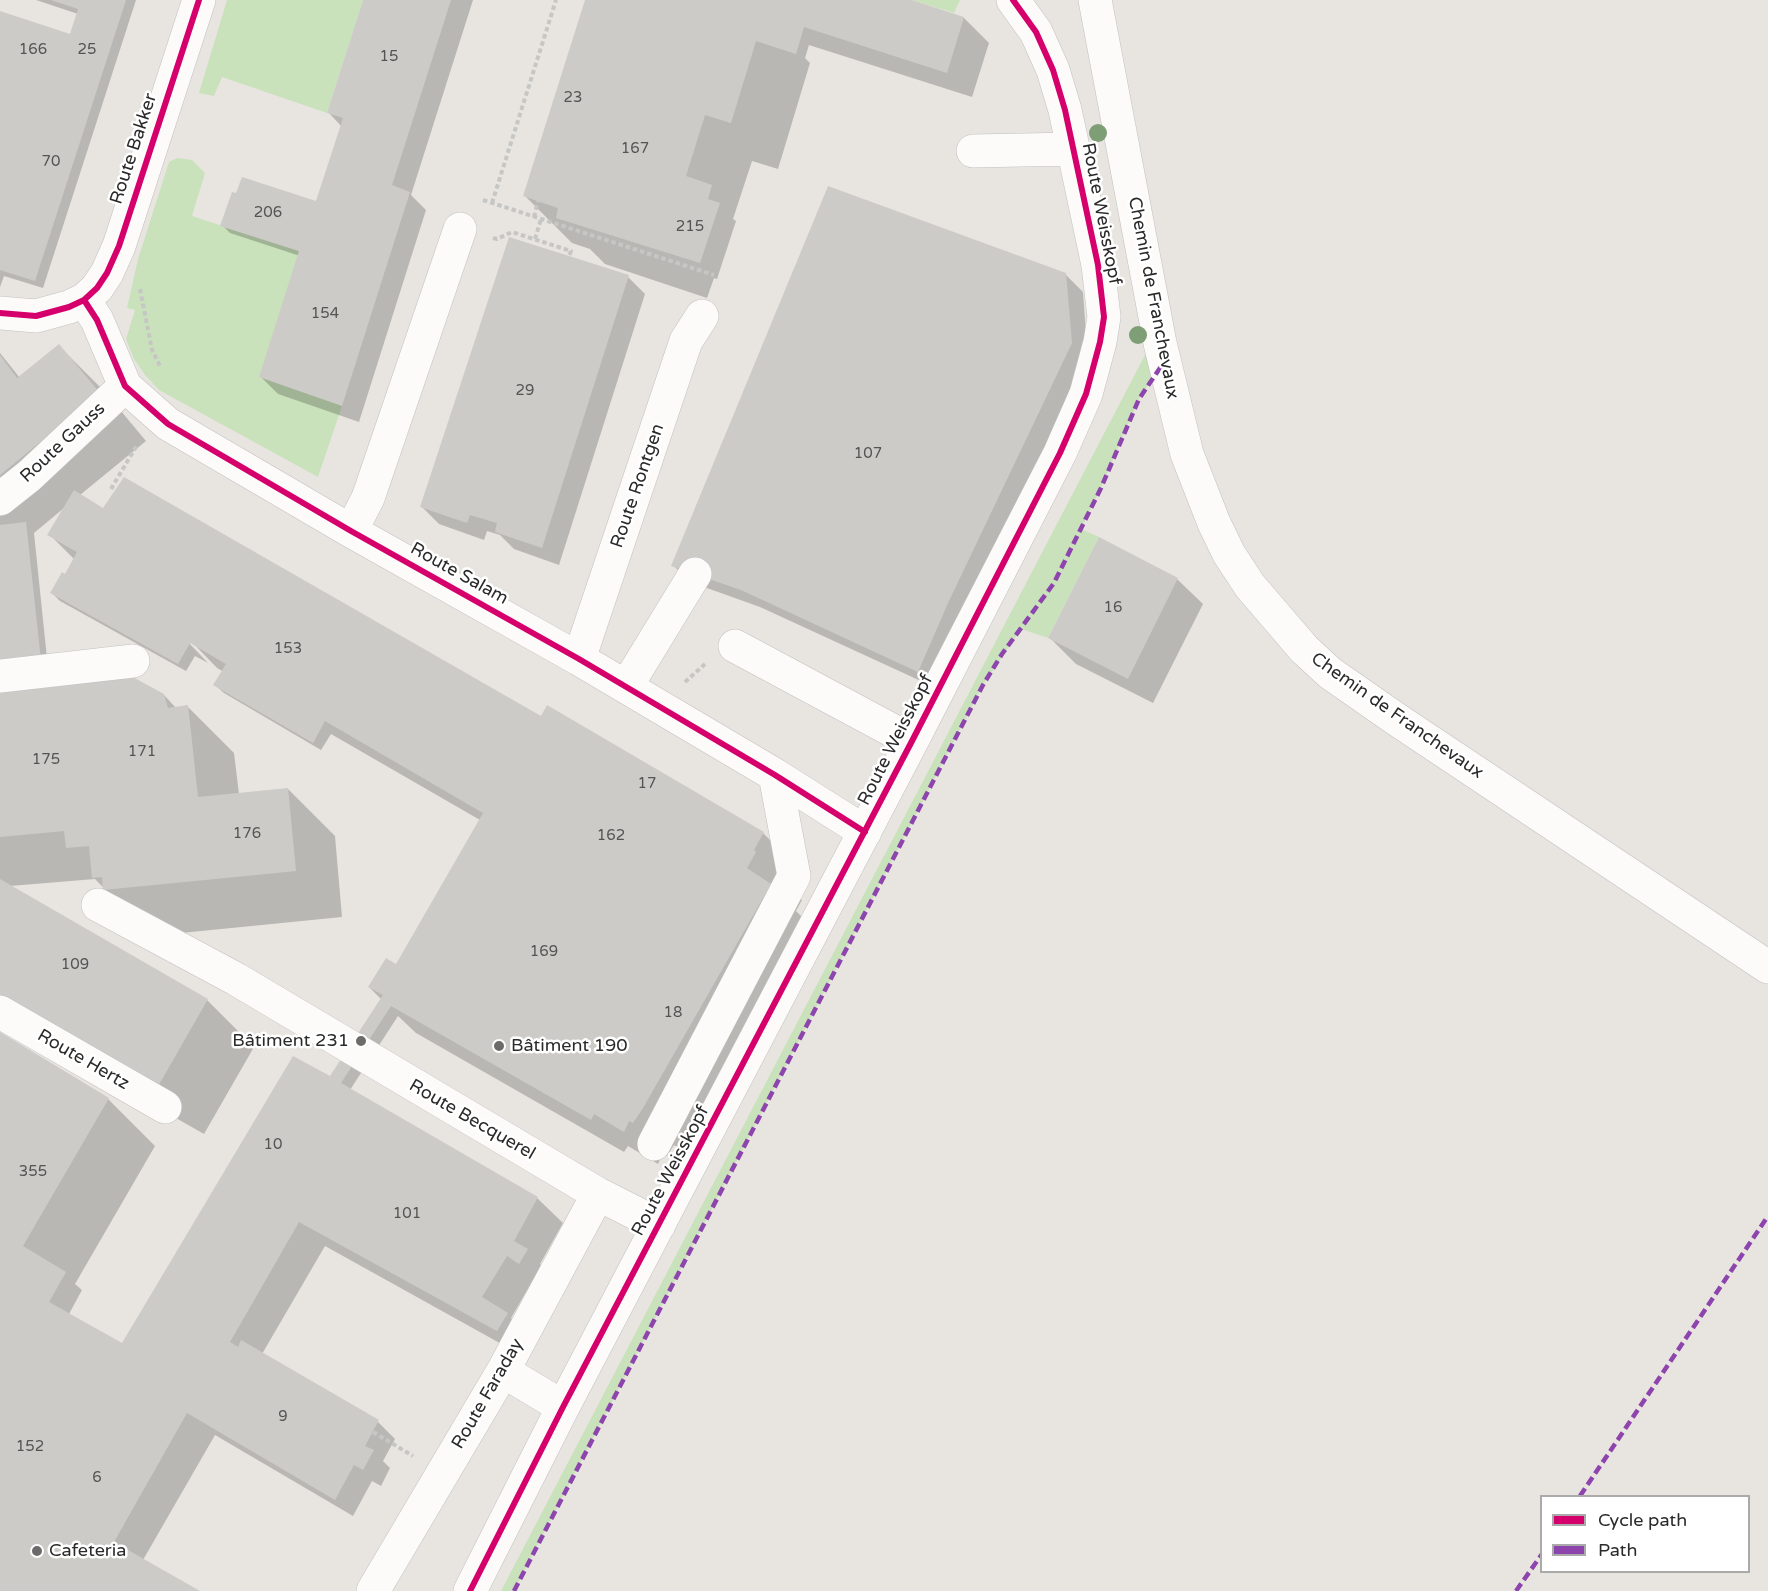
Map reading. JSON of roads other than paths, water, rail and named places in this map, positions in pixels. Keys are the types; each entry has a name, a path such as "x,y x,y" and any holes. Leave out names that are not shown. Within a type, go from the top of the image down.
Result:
{"street":[{"name":"Route Bakker","path":"84,300 97,288 107,273 119,246 199,0"},
{"name":"Route Weisskopf","path":"470,1591 563,1407 912,741 1060,453 1086,394 1101,334 1103,301 1098,265 1065,110 1045,50 1036,32 1013,0"},
{"name":"Chemin de Franchevaux","path":"1095,0 1160,344 1184,444 1214,523 1229,554 1250,586 1304,649 1330,673 1768,967"},
{"path":"973,151 1073,149"},
{"path":"351,531 368,498 460,229"},
{"path":"0,313 36,316 53,313 84,300"},
{"name":"Route Salam","path":"84,300 97,320 125,386 168,424 351,531 579,659 775,775 865,832"},
{"name":"Route Rontgen","path":"579,659 686,341 702,316"},
{"name":"Route Gauss","path":"0,499 29,476 125,386"},
{"path":"626,687 695,574"},
{"path":"735,646 912,741"},
{"path":"0,676 133,661"},
{"path":"654,1144 794,876 775,775"},
{"name":"Route Becquerel","path":"98,905 236,980 598,1194 659,1225"},
{"name":"Route Hertz","path":"0,1012 165,1107"},
{"name":"Route Faraday","path":"373,1591 502,1371 598,1194"},
{"path":"502,1371 563,1407"}],"place":[{"name":"Bâtiment 231","path":"361,1041"},
{"name":"Bâtiment 190","path":"499,1046"},
{"name":"Cafeteria","path":"37,1551"}]}
